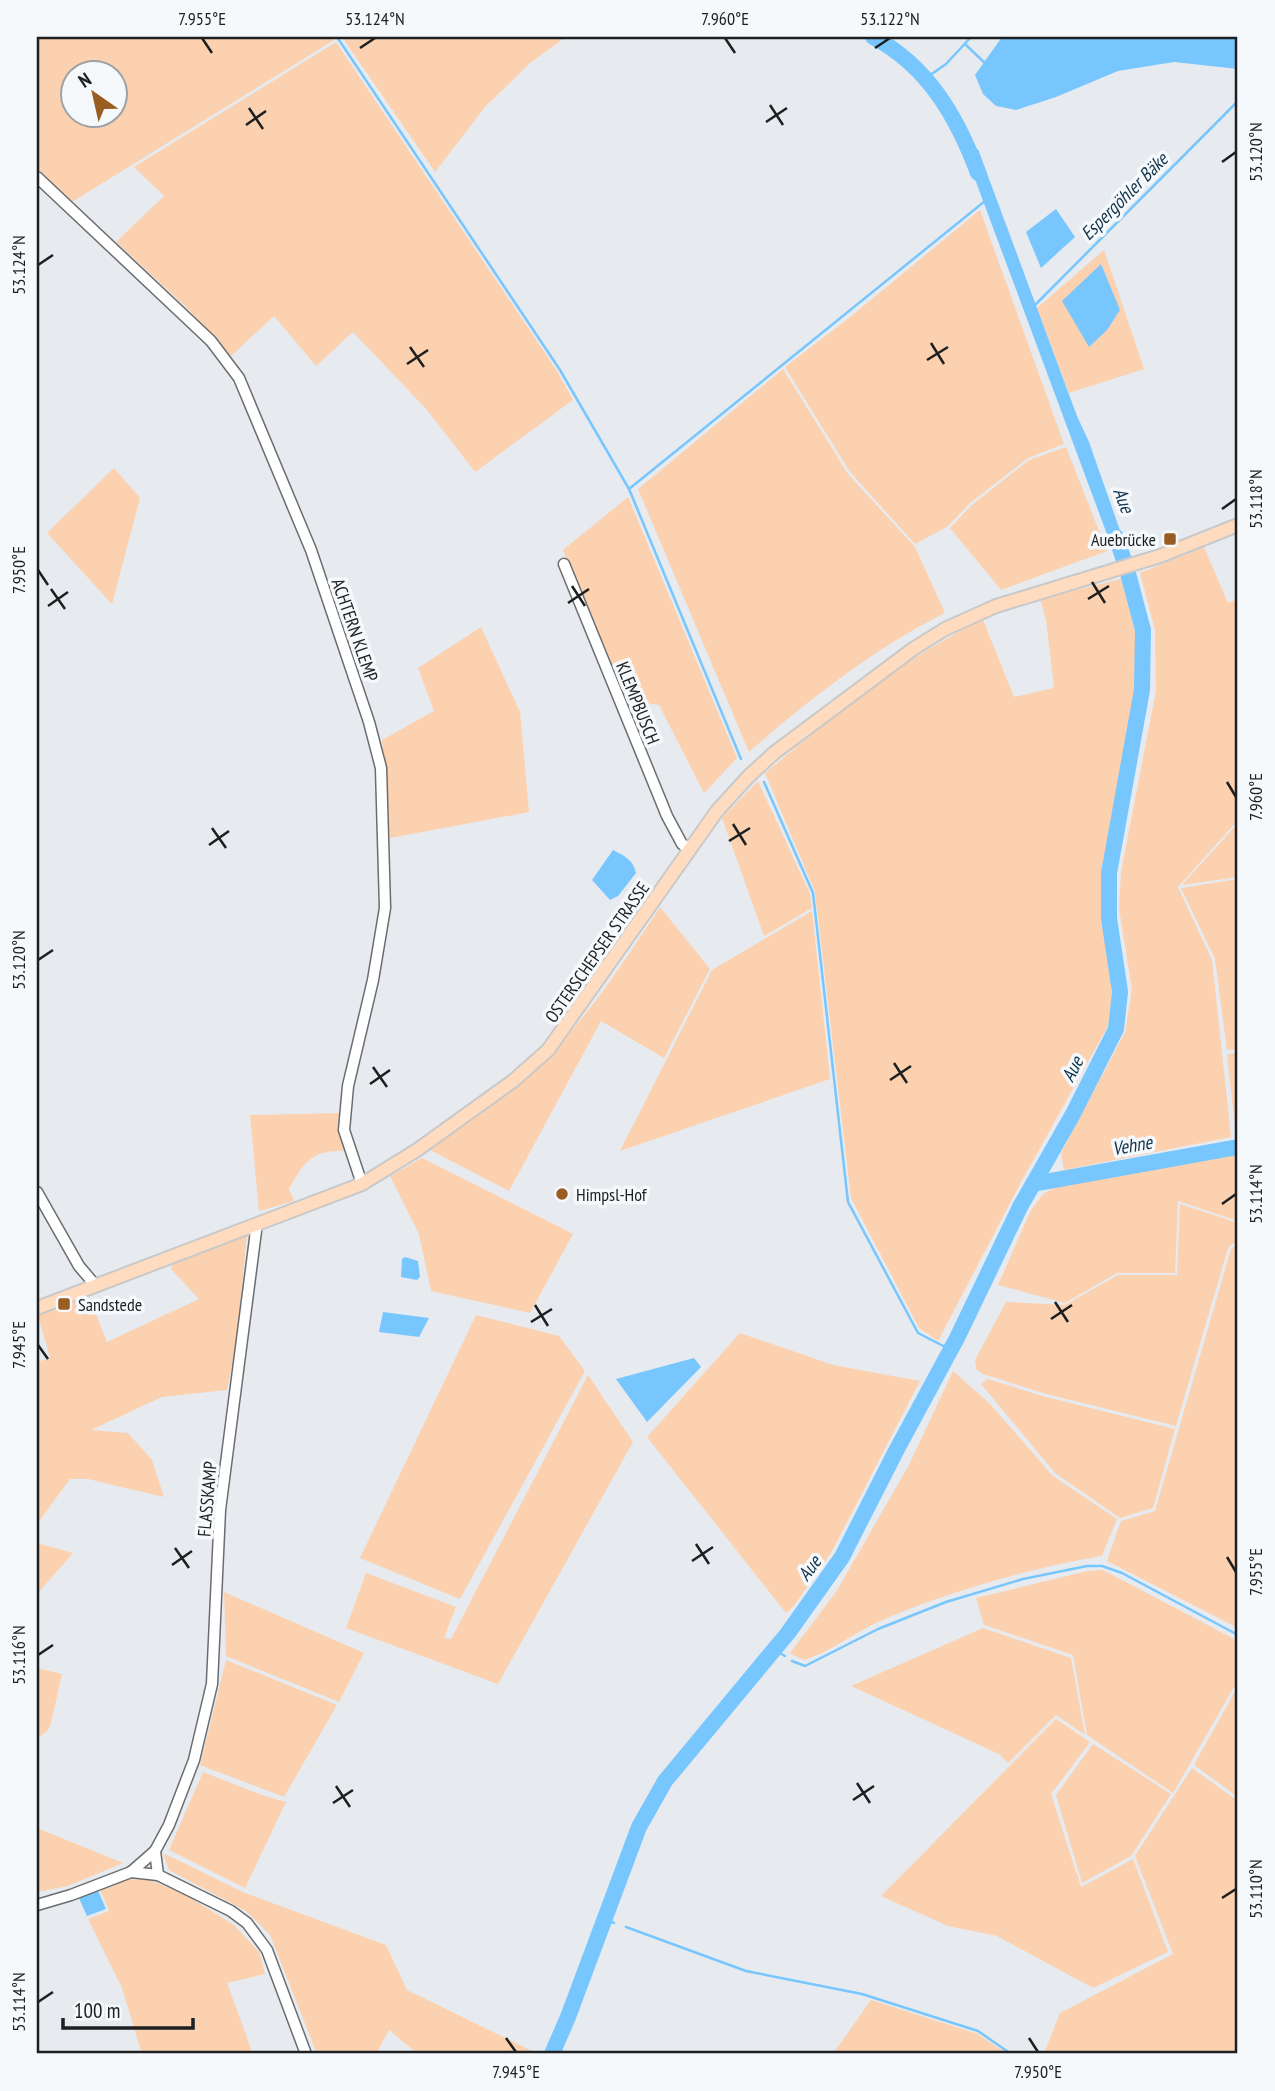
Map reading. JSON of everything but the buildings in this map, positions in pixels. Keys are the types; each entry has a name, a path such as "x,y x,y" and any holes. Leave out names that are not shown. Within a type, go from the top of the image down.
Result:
{"main road":[{"name":"OSTERSCHEPSER STRASSE","path":"37,1308 362,1184 417,1150 513,1081 548,1050 717,811 775,753 913,649 951,626 996,606 1142,562 1238,525"}],"street":[{"name":"ACHTERN KLEMP","path":"37,177 211,341 239,378 311,550 369,722 381,768 385,908 373,980 348,1086 344,1130 362,1184"},
{"name":"KLEMPBUSCH","path":"564,564 667,816 682,844 690,849"},
{"path":"37,1192 79,1266 96,1286"},
{"name":"FLASSKAMP","path":"131,1872 155,1851 169,1825 194,1760 212,1684 220,1510 255,1225"},
{"path":"155,1851 158,1875"},
{"path":"37,1905 131,1872 158,1875 231,1911 256,1933 267,1950 306,2054"}],"shaded area":[{"path":"37,37 332,37 334,40 72,202 37,168"},
{"path":"342,37 566,37 530,63 485,107 435,172"},
{"path":"336,42 557,371 573,400 475,472 427,410 353,332 316,366 274,316 231,356 185,306 116,242 164,196 134,167"},
{"path":"980,210 1064,444 1028,458 970,503 947,527 915,544 850,472 785,367"},
{"path":"1104,250 1144,369 1069,393 1037,308"},
{"path":"783,369 848,474 915,547 945,613 868,658 749,752 638,489"},
{"path":"1066,447 1107,551 1001,590 950,528 973,504 1029,460"},
{"path":"114,468 140,498 112,604 47,533"},
{"path":"628,497 737,758 704,793 659,705 628,701 563,550"},
{"path":"1204,547 1228,603 1238,599 1238,820 1178,887 1212,960 1231,1137 1064,1170 1061,1153 1125,1032 1132,989 1119,909 1121,872 1156,691 1155,630 1140,573"},
{"path":"1121,579 1135,632 1135,692 1102,868 1103,919 1112,996 1108,1026 1021,1182 938,1341 919,1328 851,1198 815,892 765,773 897,670 953,635 983,620 1014,697 1054,688 1046,620 1040,599"},
{"path":"481,627 520,712 529,812 390,838 382,740 434,711 418,668"},
{"path":"758,781 810,894 812,908 764,936 722,818"},
{"path":"1238,823 1238,877 1182,885"},
{"path":"1238,879 1238,1049 1227,1050 1215,959 1181,888"},
{"path":"660,907 710,969 664,1058 601,1021 509,1191 430,1150 482,1112 548,1057 602,993"},
{"path":"812,911 830,1079 620,1151 712,970"},
{"path":"1238,1053 1238,1136 1236,1136 1227,1054"},
{"path":"343,1113 344,1151 316,1155 304,1165 289,1189 294,1201 259,1211 250,1115"},
{"path":"1238,1152 1238,1221 1178,1201 1175,1273 1117,1273 1065,1303 998,1285 1031,1210 1044,1193 1066,1183"},
{"path":"422,1158 573,1234 530,1313 431,1291 419,1234 390,1176"},
{"path":"1180,1204 1238,1223 1238,1240 1228,1248 1176,1426 1046,1394 983,1374 976,1369 975,1360 1006,1302 1065,1305 1118,1275 1177,1275"},
{"path":"247,1235 237,1337 227,1390 162,1397 91,1430 128,1433 152,1460 164,1497 88,1479 70,1479 37,1524 37,1362 50,1358 38,1315 86,1297 91,1302 107,1342 199,1299 171,1269 172,1264"},
{"path":"1238,1244 1238,1628 1107,1561 1121,1521 1155,1511 1231,1249"},
{"path":"476,1315 559,1336 585,1371 460,1599 360,1558"},
{"path":"740,1333 833,1365 920,1381 831,1553 786,1613 647,1437"},
{"path":"953,1371 990,1404 1053,1476 1117,1519 1102,1556 1046,1567 957,1592 876,1623 823,1653 804,1660 790,1653 836,1592 909,1465"},
{"path":"588,1375 633,1442 498,1684 346,1628 366,1573 456,1607 444,1638 451,1639"},
{"path":"988,1379 1046,1397 1175,1429 1153,1508 1120,1518 1055,1473 981,1384"},
{"path":"37,1543 73,1553 37,1594"},
{"path":"1103,1570 1238,1641 1238,1680 1173,1793 1087,1735 1073,1655 984,1625 976,1598 1088,1571"},
{"path":"224,1592 364,1653 339,1702 226,1656"},
{"path":"983,1628 1071,1658 1085,1735 1056,1715 1008,1763 999,1754 851,1686"},
{"path":"226,1660 337,1705 284,1797 200,1765"},
{"path":"37,1668 62,1674 51,1723 48,1730 37,1739"},
{"path":"1238,1686 1238,1797 1194,1765"},
{"path":"1056,1719 1090,1742 1051,1794 1081,1887 1133,1859 1168,1952 1093,1988 997,1936 948,1926 881,1896"},
{"path":"1093,1744 1171,1794 1131,1856 1082,1883 1056,1795"},
{"path":"1192,1768 1238,1801 1238,2052 1044,2054 1060,2013 1173,1954 1135,1856"},
{"path":"203,1772 286,1802 245,1888 169,1850"},
{"path":"37,1828 123,1863 68,1886 37,1892"},
{"path":"163,1853 245,1893 386,1945 407,1990 536,2053 418,2054 389,2030 376,2054 317,2054 270,1935 246,1911 169,1870"},
{"path":"126,1879 151,1880 189,1897 234,1925 259,1952 265,1974 227,1983 253,2054 142,2054 122,1988 88,1919 109,1911 99,1887"},
{"path":"871,2000 978,2034 1007,2054 833,2054"}],"water":[{"path":"1002,37 1238,37 1238,69 1174,62 1118,71 1056,97 1016,110 996,106 983,94 975,75"},
{"path":"978,149 1089,442 1129,556 1119,559 1111,545 966,155"},
{"path":"1056,209 1075,237 1041,268 1026,232"},
{"path":"1101,264 1120,310 1107,330 1089,347 1062,301"},
{"path":"613,850 628,859 636,873 618,896 610,900 592,880"},
{"path":"405,1257 418,1261 420,1277 417,1280 401,1277 402,1259"},
{"path":"383,1312 429,1318 419,1337 379,1332"},
{"path":"694,1358 701,1367 647,1422 616,1379"},
{"path":"97,1888 106,1909 87,1916 78,1896"}],"waterway":[{"path":"337,37 560,370 629,489 985,201"},
{"name":"Aue","path":"873,37 910,63 925,78 950,113 978,173"},
{"path":"926,78 946,64 971,37"},
{"path":"965,44 988,66"},
{"name":"Espergöhler Bäke","path":"1036,304 1238,101"},
{"path":"629,489 741,759"},
{"name":"Aue","path":"552,2054 639,1827 665,1781 788,1633 842,1557 957,1338 1020,1207 1073,1114 1116,1029 1120,992 1109,918 1109,873 1142,690 1143,630 1116,537"},
{"path":"764,782 813,893 848,1202 918,1333 951,1350"},
{"name":"Vehne","path":"1033,1184 1238,1147"},
{"path":"792,1661 805,1666 878,1629 946,1602 1023,1579 1087,1566 1102,1566 1122,1573 1238,1635"},
{"path":"774,1650 785,1656"},
{"path":"604,1919 614,1923"},
{"path":"626,1927 746,1971 862,1994 978,2031 1011,2054"}],"place":[{"name":"Auebrücke","path":"1170,539"},
{"name":"Himpsl-Hof","path":"562,1194"},
{"name":"Sandstede","path":"64,1304"}]}
